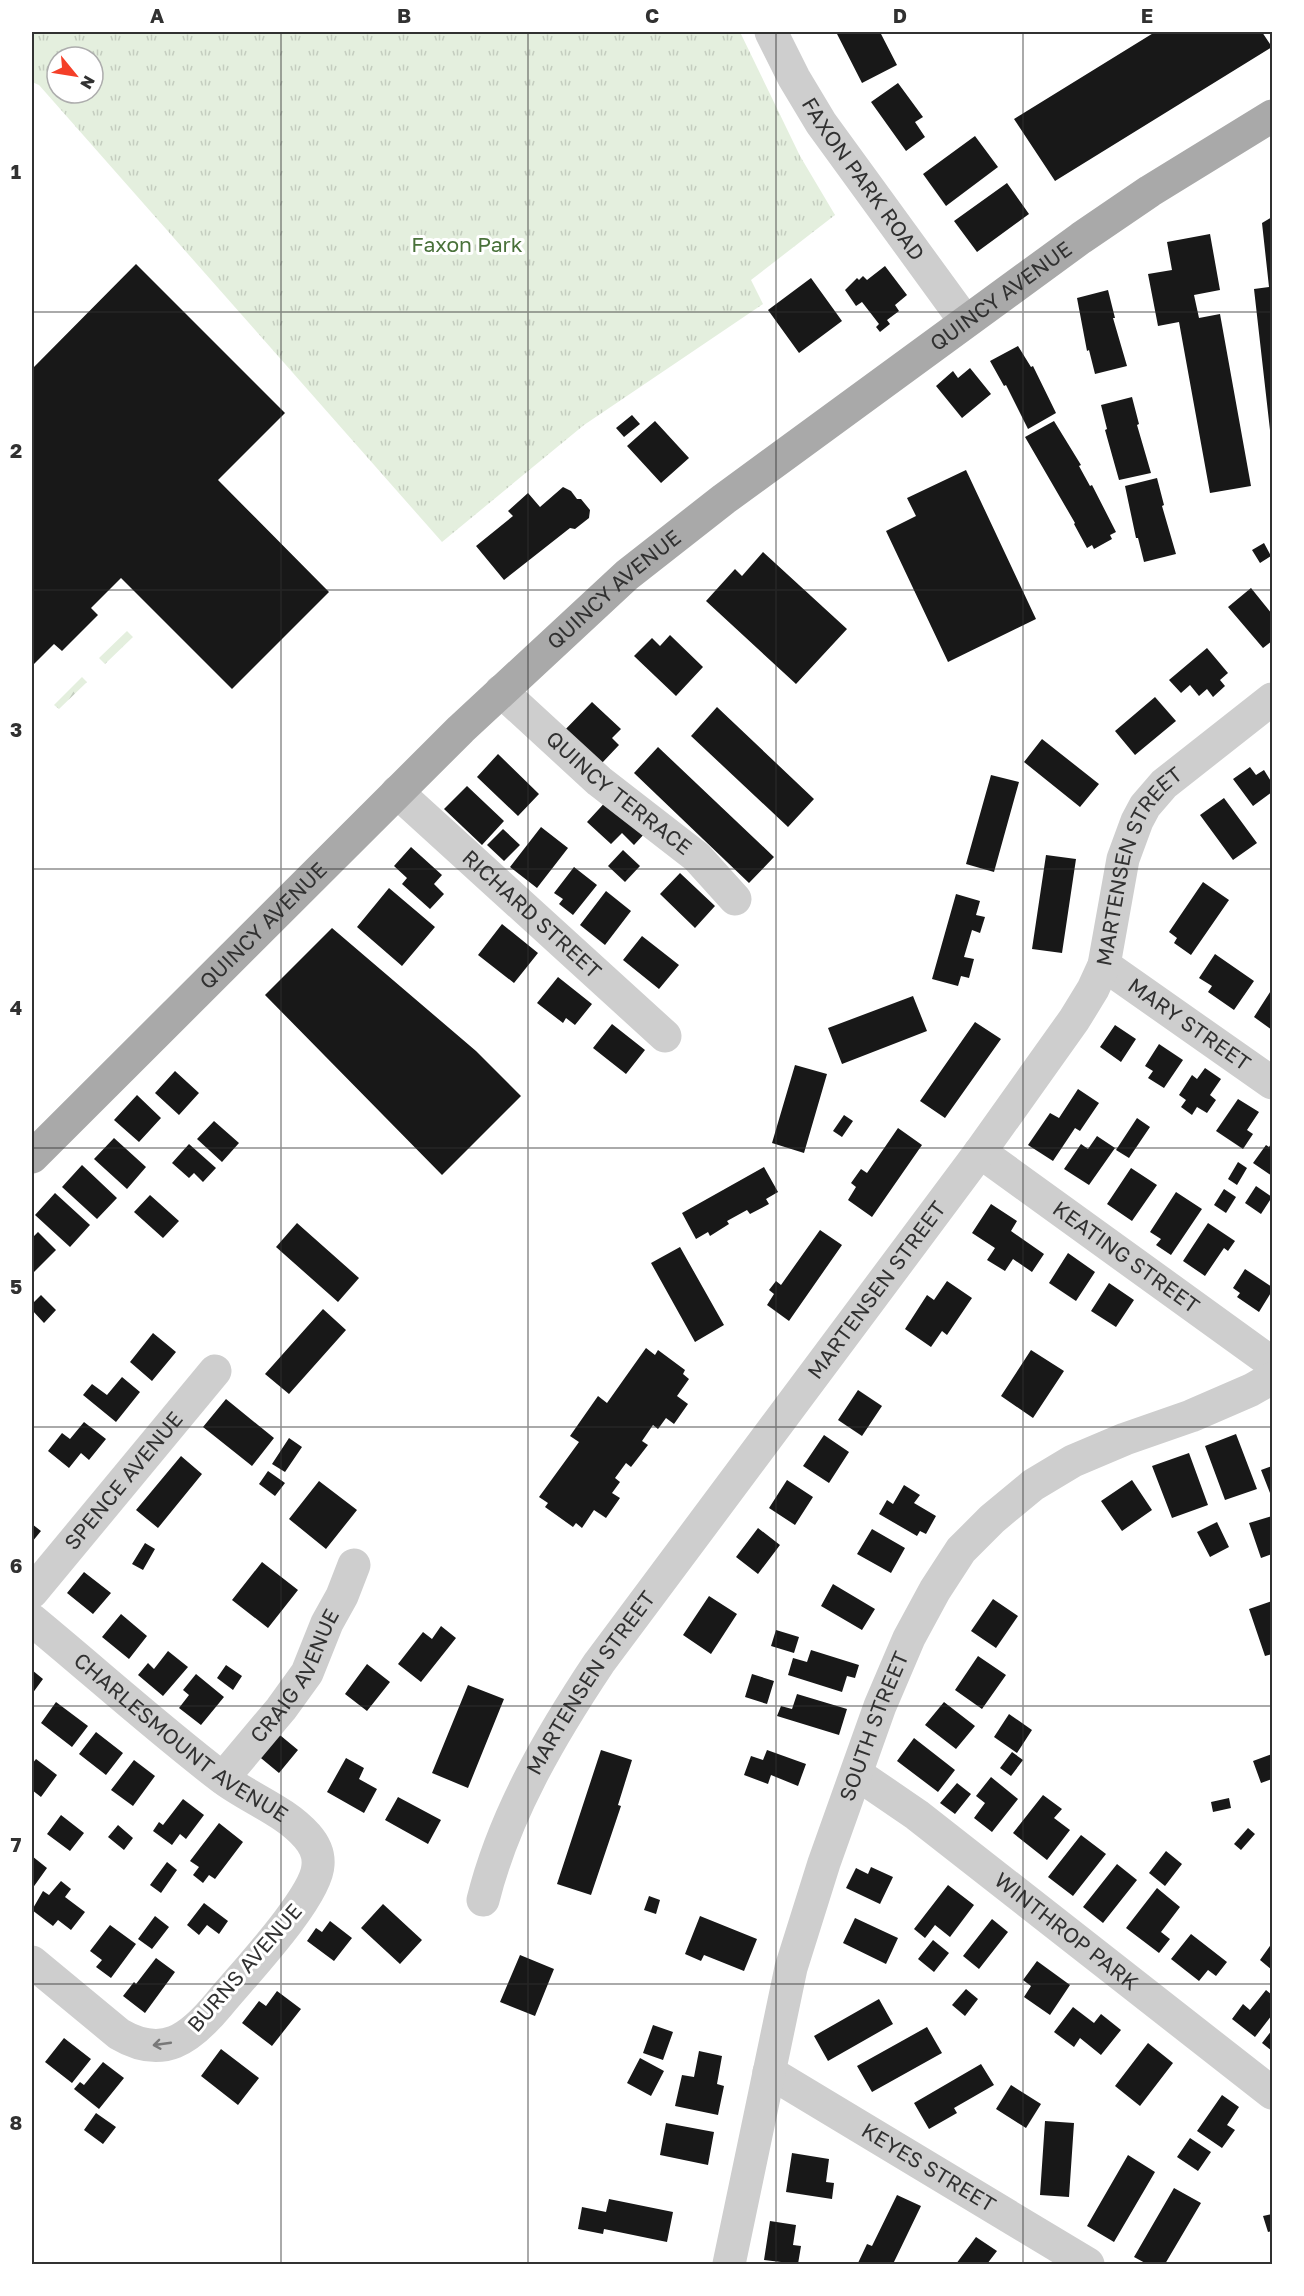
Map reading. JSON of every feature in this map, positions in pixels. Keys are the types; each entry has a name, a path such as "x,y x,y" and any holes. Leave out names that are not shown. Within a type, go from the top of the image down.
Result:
{"main road":[{"name":"QUINCY AVENUE","path":"32,1156 501,691 596,603 659,549 965,321 1114,215 1272,116"}],"street":[{"name":"FAXON PARK ROAD","path":"771,32 794,78 821,123 965,321"},
{"name":"QUINCY TERRACE","path":"501,691 599,781 697,857 735,899"},
{"name":"MARTENSEN STREET","path":"483,1899 498,1851 524,1792 557,1730 599,1663 980,1152 1074,1020 1093,989 1104,965 1123,859 1145,806 1164,784 1272,699"},
{"name":"RICHARD STREET","path":"397,792 665,1036"},
{"name":"MARY STREET","path":"1104,965 1272,1083"},
{"name":"KEATING STREET","path":"980,1152 1272,1363"},
{"name":"SPENCE AVENUE","path":"32,1592 215,1371"},
{"name":"SOUTH STREET","path":"729,2265 791,1968 824,1863 880,1706 909,1638 935,1590 961,1550 992,1519 1033,1485 1073,1461 1125,1439 1191,1416 1251,1390 1272,1378"},
{"name":"CRAIG AVENUE","path":"223,1778 307,1673 354,1565"},
{"name":"CHARLESMOUNT AVENUE","path":"32,1620 223,1778 298,1827 314,1845 319,1862"},
{"name":"WINTHROP PARK","path":"857,1774 917,1815 1272,2093"},
{"name":"BURNS AVENUE","path":"32,1962 119,2034 134,2043 163,2046 181,2040 206,2020 305,1899 317,1875 319,1862"},
{"name":"KEYES STREET","path":"769,2072 1088,2265"}],"green space":[{"name":"Faxon Park","path":"32,32 740,32 800,156 835,215 751,280 763,304 584,425 442,542 57,105 105,105 105,45 45,45 45,92 39,85 32,82"},
{"path":"127,631 133,637 105,664 99,658"},
{"path":"82,677 87,682 59,709 54,705"}],"building":[{"path":"836,32 880,32 897,65 862,83"},
{"path":"1155,32 1262,32 1272,47 1055,181 1014,119"},
{"path":"898,83 923,117 915,122 925,137 906,151 871,102"},
{"path":"975,136 998,167 946,206 923,174"},
{"path":"1007,183 1029,214 977,252 954,221"},
{"path":"1272,217 1271,439 1254,289 1269,287 1262,223"},
{"path":"1210,234 1220,290 1194,295 1199,318 1220,314 1251,486 1210,493 1179,322 1158,326 1148,274 1172,270 1167,242"},
{"path":"136,264 285,413 218,480 329,592 232,689 121,578 91,608 98,615 62,651 54,644 32,666 32,369"},
{"path":"885,266 907,295 895,305 899,311 887,320 890,324 880,332 876,327 879,324 862,302 856,306 845,290 857,278 859,280 863,276 867,280"},
{"path":"811,278 842,321 799,353 768,310"},
{"path":"1108,290 1115,318 1113,318 1127,366 1095,374 1089,350 1087,351 1077,298"},
{"path":"1018,346 1031,367 1033,366 1056,413 1028,429 1006,385 1004,386 990,361"},
{"path":"970,368 991,394 962,418 936,386 953,371 958,378"},
{"path":"1132,397 1139,424 1137,425 1151,473 1119,480 1105,430 1107,429 1101,405"},
{"path":"632,415 640,424 624,437 616,428"},
{"path":"655,421 689,458 661,483 627,446"},
{"path":"1054,421 1081,465 1079,466 1090,486 1092,485 1116,532 1110,535 1112,539 1094,549 1092,545 1087,548 1025,437"},
{"path":"966,470 1036,619 948,662 886,531 916,516 907,498"},
{"path":"1157,478 1164,505 1162,506 1176,554 1144,562 1138,538 1136,538 1125,486"},
{"path":"563,487 571,491 577,499 581,499 590,510 589,518 575,529 570,528 504,580 476,546 513,516 508,511 528,493 540,507"},
{"path":"1264,543 1271,556 1260,563 1252,550"},
{"path":"763,552 847,629 796,684 706,601 735,569 742,576"},
{"path":"1251,588 1272,614 1272,641 1263,648 1228,607"},
{"path":"670,635 703,667 676,696 634,656 652,638 660,646"},
{"path":"1207,648 1228,673 1220,680 1225,686 1213,697 1207,689 1199,696 1190,685 1181,693 1169,680"},
{"path":"1155,697 1176,721 1135,755 1115,731"},
{"path":"592,702 621,729 612,738 619,745 602,763 559,736"},
{"path":"717,707 814,799 788,827 691,736"},
{"path":"1042,739 1099,784 1080,807 1024,762"},
{"path":"658,747 774,857 749,883 634,773"},
{"path":"498,754 539,794 518,816 477,777"},
{"path":"1250,767 1256,775 1264,770 1272,783 1272,792 1253,806 1233,779"},
{"path":"991,775 1019,782 994,872 966,864"},
{"path":"467,786 504,821 482,845 444,809"},
{"path":"610,797 646,832 634,845 622,833 611,844 587,822"},
{"path":"1224,798 1257,843 1233,860 1200,815"},
{"path":"541,827 568,848 537,888 510,867"},
{"path":"503,829 520,845 504,861 487,845"},
{"path":"411,847 442,875 434,884 444,894 430,909 402,884 407,878 394,866"},
{"path":"623,850 640,866 625,882 608,866"},
{"path":"1046,855 1076,859 1062,953 1032,949"},
{"path":"574,867 597,885 573,915 559,904 563,899 554,893"},
{"path":"680,873 715,906 695,928 660,894"},
{"path":"1203,882 1229,900 1191,955 1174,943 1177,938 1169,932"},
{"path":"389,888 435,927 402,966 357,927"},
{"path":"606,891 631,911 605,945 580,925"},
{"path":"956,894 980,901 976,915 985,917 980,933 972,930 964,957 974,959 969,978 961,976 958,986 932,979"},
{"path":"502,924 538,953 514,983 478,955"},
{"path":"332,928 476,1051 521,1096 442,1175 265,995"},
{"path":"642,936 679,965 659,989 623,960"},
{"path":"1215,954 1254,981 1234,1010 1208,992 1212,986 1199,978"},
{"path":"558,977 592,1004 575,1025 566,1018 563,1023 537,1003"},
{"path":"1272,989 1272,1030 1254,1017"},
{"path":"913,996 927,1031 842,1064 828,1028"},
{"path":"975,1022 1001,1039 945,1118 920,1101"},
{"path":"612,1024 645,1050 626,1074 593,1048"},
{"path":"1115,1025 1136,1039 1121,1062 1100,1047"},
{"path":"1159,1044 1183,1060 1164,1088 1148,1078 1153,1071 1145,1066"},
{"path":"795,1065 827,1074 804,1153 772,1143"},
{"path":"1205,1068 1221,1079 1210,1095 1216,1100 1207,1113 1197,1107 1192,1115 1181,1107 1186,1100 1179,1095 1192,1075 1197,1079"},
{"path":"175,1071 199,1093 179,1115 155,1093"},
{"path":"1078,1089 1099,1103 1080,1131 1075,1128 1053,1161 1028,1145 1050,1113 1059,1118"},
{"path":"137,1095 161,1118 139,1142 114,1120"},
{"path":"1238,1099 1259,1112 1247,1130 1253,1134 1243,1149 1216,1131"},
{"path":"844,1115 853,1121 842,1137 833,1131"},
{"path":"1137,1118 1150,1127 1129,1158 1116,1150"},
{"path":"214,1121 239,1143 222,1162 197,1139"},
{"path":"898,1128 922,1145 872,1217 848,1200 856,1187 851,1183 861,1169 867,1173"},
{"path":"1097,1136 1115,1148 1089,1185 1064,1169 1081,1144 1088,1149"},
{"path":"114,1138 146,1167 127,1189 94,1159"},
{"path":"1272,1142 1272,1176 1253,1163 1266,1145 1269,1147"},
{"path":"189,1144 216,1168 203,1182 194,1173 189,1178 172,1163"},
{"path":"1238,1162 1247,1168 1237,1185 1228,1179"},
{"path":"82,1165 117,1198 97,1219 62,1187"},
{"path":"764,1167 778,1192 766,1199 769,1204 750,1214 747,1210 727,1221 729,1224 710,1236 708,1232 696,1239 682,1213"},
{"path":"1131,1168 1157,1185 1132,1221 1107,1204"},
{"path":"1256,1186 1272,1197 1261,1214 1245,1203"},
{"path":"1224,1189 1236,1197 1226,1213 1214,1205"},
{"path":"1176,1192 1202,1209 1171,1255 1156,1245 1161,1239 1150,1232"},
{"path":"55,1193 90,1225 70,1247 35,1215"},
{"path":"150,1195 179,1221 163,1238 134,1212"},
{"path":"991,1204 1017,1221 1011,1231 1044,1254 1032,1272 1013,1259 1005,1271 987,1260 995,1248 972,1233"},
{"path":"297,1223 359,1278 338,1302 276,1247"},
{"path":"1208,1223 1235,1241 1228,1251 1224,1248 1205,1276 1183,1261"},
{"path":"820,1230 842,1245 789,1321 767,1305 774,1294 769,1290 776,1281 781,1285"},
{"path":"38,1232 56,1250 32,1274 32,1238"},
{"path":"680,1247 724,1325 695,1342 651,1263"},
{"path":"1068,1253 1095,1272 1076,1301 1049,1283"},
{"path":"1245,1269 1272,1287 1272,1291 1259,1312 1237,1297 1240,1293 1233,1288"},
{"path":"947,1281 972,1298 947,1335 942,1331 931,1347 905,1329 927,1295 934,1300"},
{"path":"1109,1283 1134,1300 1116,1327 1091,1311"},
{"path":"41,1295 56,1310 44,1323 32,1310 32,1304"},
{"path":"323,1309 346,1330 289,1394 265,1374"},
{"path":"153,1333 176,1352 152,1381 130,1362"},
{"path":"646,1348 655,1355 658,1350 685,1370 683,1374 689,1379 677,1396 688,1404 674,1424 666,1418 658,1429 653,1425 642,1441 648,1445 631,1467 626,1463 615,1478 620,1482 612,1493 620,1498 606,1518 594,1510 582,1528 576,1523 573,1527 545,1507 548,1503 539,1497 579,1442 570,1436 598,1396 607,1403"},
{"path":"1031,1350 1064,1371 1033,1418 1001,1396"},
{"path":"122,1377 140,1392 116,1422 83,1395 92,1384 107,1395"},
{"path":"858,1390 882,1406 862,1436 838,1420"},
{"path":"226,1399 274,1438 252,1466 203,1427"},
{"path":"84,1422 106,1439 89,1460 81,1453 69,1468 48,1451 62,1433 70,1439"},
{"path":"1236,1434 1257,1489 1225,1500 1205,1446"},
{"path":"824,1435 849,1452 829,1483 803,1466"},
{"path":"289,1438 302,1447 285,1472 272,1464"},
{"path":"1189,1453 1208,1505 1172,1518 1152,1466"},
{"path":"181,1456 202,1474 158,1528 136,1510"},
{"path":"1272,1466 1272,1492 1270,1493 1261,1470"},
{"path":"268,1471 285,1483 275,1496 259,1484"},
{"path":"787,1480 813,1497 795,1525 769,1508"},
{"path":"1132,1480 1152,1510 1122,1531 1101,1501"},
{"path":"319,1481 357,1510 326,1549 289,1519"},
{"path":"904,1485 920,1495 914,1503 936,1516 926,1534 920,1531 917,1536 879,1514 887,1500 893,1504"},
{"path":"1272,1516 1272,1554 1261,1558 1249,1523"},
{"path":"1217,1522 1229,1547 1210,1557 1197,1532"},
{"path":"32,1524 41,1531 32,1542"},
{"path":"758,1528 780,1545 758,1574 736,1557"},
{"path":"872,1529 905,1548 891,1573 857,1554"},
{"path":"145,1543 155,1549 143,1570 132,1564"},
{"path":"262,1562 298,1590 268,1628 232,1600"},
{"path":"84,1572 111,1593 93,1614 67,1593"},
{"path":"833,1584 875,1609 862,1630 821,1606"},
{"path":"709,1596 737,1614 711,1654 683,1635"},
{"path":"993,1599 1018,1616 996,1648 971,1631"},
{"path":"1272,1601 1272,1654 1265,1656 1249,1609"},
{"path":"121,1614 147,1636 129,1659 102,1637"},
{"path":"441,1626 456,1638 421,1682 398,1664 423,1632 432,1639"},
{"path":"776,1630 799,1637 794,1653 771,1646"},
{"path":"811,1650 859,1665 855,1678 847,1676 842,1692 788,1675 793,1658 807,1662"},
{"path":"168,1651 188,1667 163,1696 138,1675 148,1663 154,1669"},
{"path":"978,1656 1006,1675 982,1709 955,1690"},
{"path":"367,1664 390,1682 367,1711 345,1694"},
{"path":"226,1665 242,1676 233,1690 217,1678"},
{"path":"32,1670 43,1679 32,1694"},
{"path":"196,1674 224,1697 201,1725 179,1708 189,1695 183,1690"},
{"path":"752,1674 774,1681 767,1704 745,1697"},
{"path":"468,1685 504,1699 468,1788 432,1773"},
{"path":"797,1694 847,1709 839,1735 777,1716 781,1706 792,1709"},
{"path":"56,1702 88,1726 72,1747 41,1723"},
{"path":"944,1702 975,1726 956,1749 925,1725"},
{"path":"1009,1714 1032,1730 1017,1753 994,1737"},
{"path":"275,1731 298,1750 279,1773 256,1754"},
{"path":"96,1732 123,1753 106,1775 79,1754"},
{"path":"914,1738 955,1770 938,1792 897,1761"},
{"path":"601,1750 632,1760 618,1805 621,1806 591,1895 557,1884"},
{"path":"767,1750 806,1764 798,1786 771,1775 768,1784 744,1775 751,1756 763,1760"},
{"path":"1012,1752 1023,1760 1011,1776 1000,1768"},
{"path":"1272,1754 1272,1779 1261,1783 1253,1761"},
{"path":"346,1758 364,1768 359,1779 377,1789 364,1813 327,1792"},
{"path":"36,1759 57,1775 41,1797 32,1790 32,1764"},
{"path":"134,1760 155,1776 133,1806 111,1790"},
{"path":"991,1777 1018,1799 992,1832 974,1818 985,1803 976,1796"},
{"path":"957,1783 971,1794 955,1814 940,1803"},
{"path":"1043,1795 1062,1809 1054,1818 1070,1830 1047,1860 1013,1833"},
{"path":"398,1797 441,1820 428,1844 385,1820"},
{"path":"1229,1798 1231,1808 1213,1812 1211,1802"},
{"path":"183,1799 204,1815 186,1839 180,1834 172,1845 153,1831 159,1822 163,1825"},
{"path":"61,1815 84,1833 70,1851 47,1834"},
{"path":"219,1823 243,1842 215,1879 209,1875 203,1883 193,1875 199,1867 190,1861"},
{"path":"118,1825 133,1838 124,1850 108,1837"},
{"path":"1248,1828 1255,1834 1241,1850 1234,1844"},
{"path":"1081,1835 1106,1854 1073,1896 1048,1877"},
{"path":"1166,1851 1182,1864 1165,1886 1149,1873"},
{"path":"32,1856 47,1868 32,1889"},
{"path":"167,1862 177,1870 161,1893 150,1885"},
{"path":"1117,1864 1137,1880 1103,1923 1083,1907"},
{"path":"871,1867 893,1877 880,1904 846,1888 856,1868 868,1874"},
{"path":"61,1881 71,1889 65,1897 85,1912 71,1930 58,1920 53,1926 32,1910 43,1891 49,1895"},
{"path":"948,1885 974,1905 950,1937 935,1925 925,1938 914,1929"},
{"path":"1157,1888 1180,1907 1161,1932 1170,1939 1159,1953 1126,1928"},
{"path":"649,1896 660,1900 656,1914 644,1910"},
{"path":"204,1903 228,1921 219,1934 207,1925 199,1935 187,1925"},
{"path":"383,1904 422,1940 400,1964 361,1928"},
{"path":"155,1916 169,1927 152,1949 138,1939"},
{"path":"700,1916 757,1939 744,1971 704,1955 701,1961 685,1954"},
{"path":"855,1918 898,1938 886,1964 843,1943"},
{"path":"992,1919 1008,1932 979,1969 963,1956"},
{"path":"330,1921 352,1938 334,1961 307,1941 316,1928 322,1932"},
{"path":"110,1925 136,1944 111,1978 96,1967 102,1960 90,1951"},
{"path":"1191,1934 1227,1962 1216,1976 1208,1970 1199,1981 1171,1959"},
{"path":"933,1940 949,1953 934,1972 918,1959"},
{"path":"1272,1943 1272,1970 1260,1960"},
{"path":"520,1955 554,1969 535,2016 500,2002"},
{"path":"156,1958 175,1972 145,2013 123,1996 134,1982 136,1984"},
{"path":"1037,1961 1070,1985 1050,2015 1024,1997 1031,1986 1023,1980"},
{"path":"966,1989 978,1999 965,2016 952,2005"},
{"path":"1266,1990 1272,1995 1272,2015 1255,2037 1232,2019 1243,2004 1250,2010"},
{"path":"277,1991 301,2009 272,2046 242,2023 259,2001 266,2006"},
{"path":"879,1999 893,2024 828,2061 814,2036"},
{"path":"1073,2007 1094,2023 1101,2014 1121,2030 1101,2055 1080,2038 1074,2047 1054,2032"},
{"path":"653,2025 673,2032 663,2060 643,2053"},
{"path":"927,2027 942,2053 872,2092 857,2066"},
{"path":"1272,2030 1272,2051 1262,2043"},
{"path":"64,2038 91,2059 72,2083 45,2062"},
{"path":"1148,2043 1173,2063 1140,2106 1115,2086"},
{"path":"221,2049 259,2078 238,2105 201,2076"},
{"path":"699,2051 722,2056 717,2084 724,2086 718,2115 675,2106 682,2075 694,2077"},
{"path":"640,2058 664,2071 651,2096 627,2083"},
{"path":"103,2062 124,2078 99,2109 74,2089 80,2082 84,2085"},
{"path":"981,2064 994,2085 954,2108 957,2113 929,2129 914,2103"},
{"path":"1011,2085 1041,2104 1026,2128 996,2109"},
{"path":"1222,2095 1239,2107 1227,2125 1235,2130 1222,2148 1197,2131"},
{"path":"96,2113 116,2127 103,2144 84,2130"},
{"path":"1045,2121 1074,2123 1069,2197 1040,2195"},
{"path":"666,2123 714,2132 708,2165 660,2155"},
{"path":"1190,2138 1211,2152 1198,2171 1177,2157"},
{"path":"792,2153 829,2159 826,2182 834,2183 832,2199 786,2192"},
{"path":"1128,2155 1155,2172 1114,2242 1087,2226"},
{"path":"1174,2188 1201,2203 1165,2264 1147,2264 1134,2257"},
{"path":"897,2195 921,2206 893,2264 858,2263 867,2244 872,2246"},
{"path":"609,2199 673,2212 667,2242 604,2229 603,2234 578,2229 582,2207 606,2212"},
{"path":"1272,2214 1272,2231 1268,2232 1263,2216"},
{"path":"770,2221 796,2225 793,2245 801,2246 798,2264 764,2260"},
{"path":"976,2237 997,2251 987,2264 956,2264"}]}
